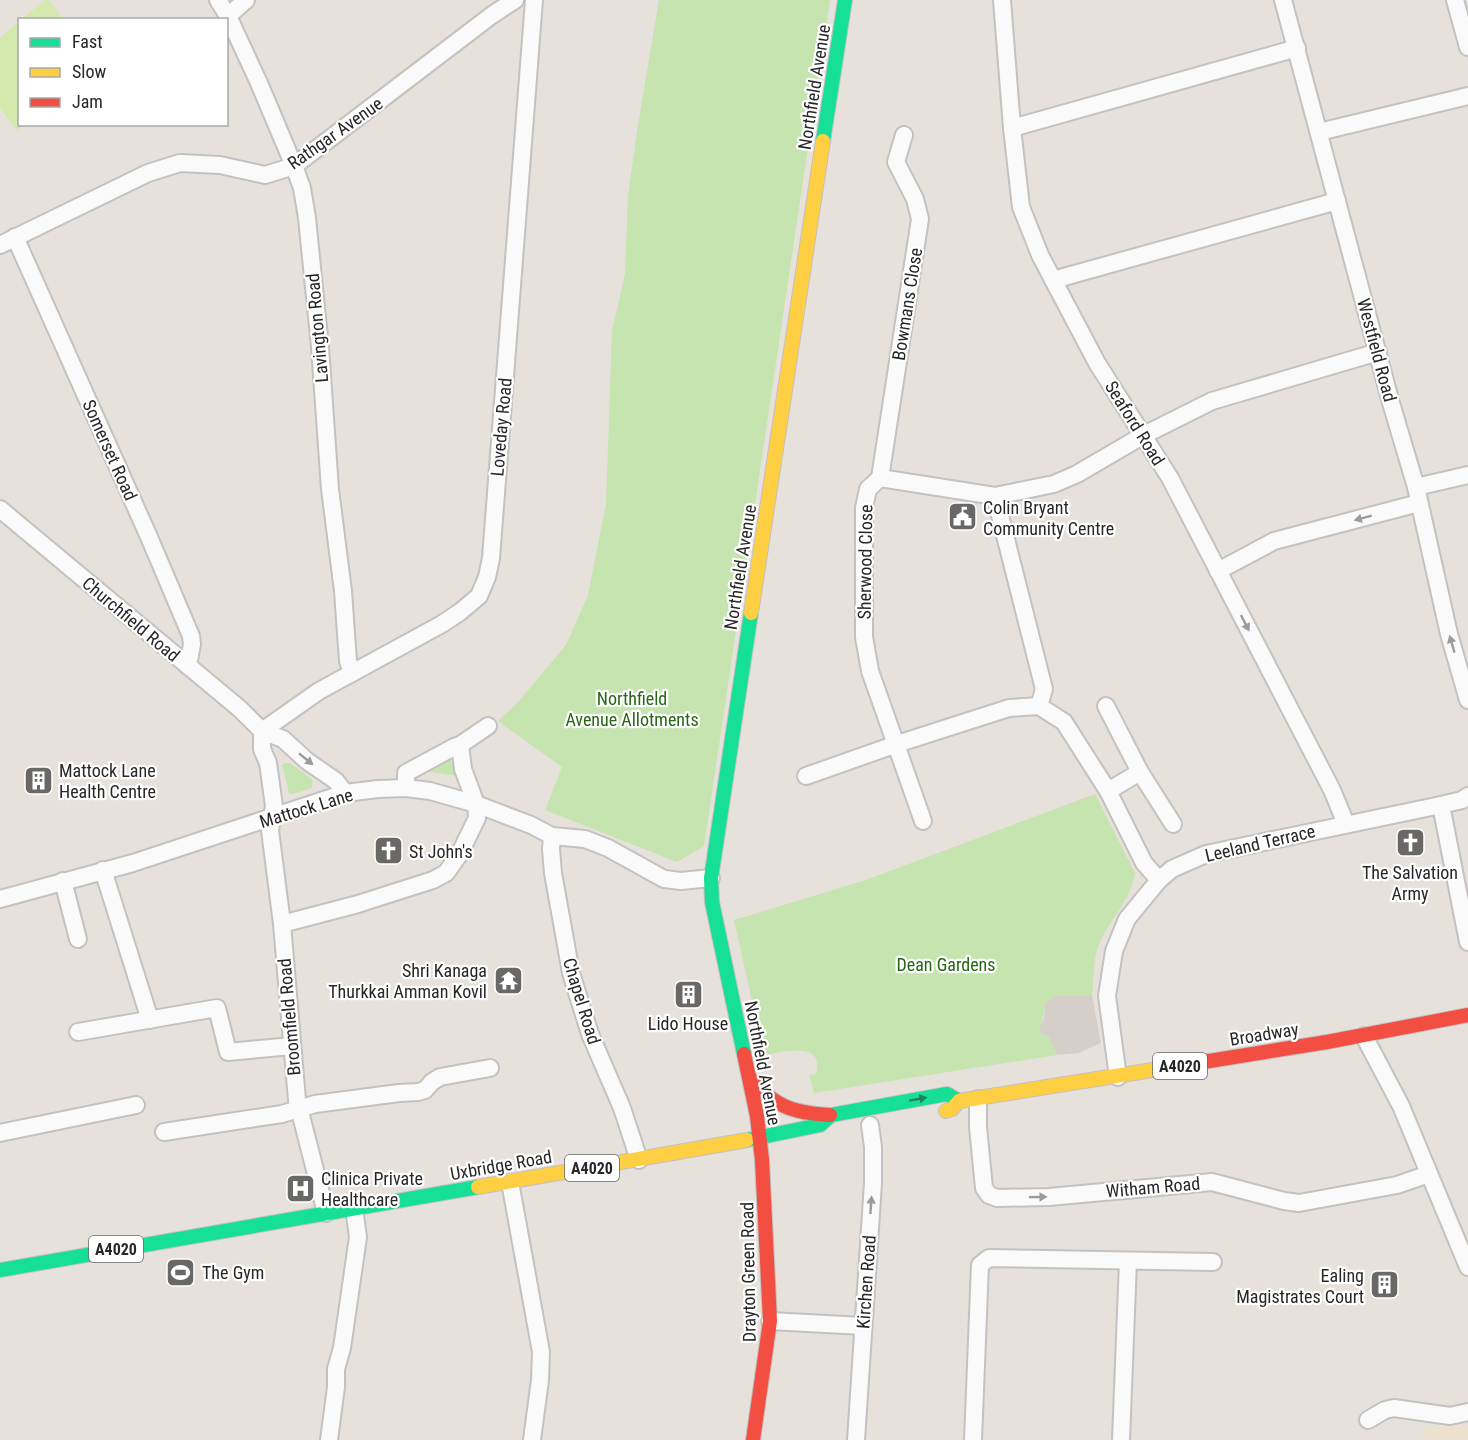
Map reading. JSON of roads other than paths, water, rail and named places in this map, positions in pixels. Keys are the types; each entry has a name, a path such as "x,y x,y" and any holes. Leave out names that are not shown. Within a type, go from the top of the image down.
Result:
{"main road":[{"name":"Northfield Avenue","path":"760,1138 750,1078 714,915 711,878 720,806 845,0"},
{"name":"Broadway","path":"750,1078 764,1096 778,1106 804,1113 831,1115 947,1094 959,1101 1118,1077 1364,1036 1468,1015"},
{"name":"Broadway","path":"932,1113 952,1109 959,1101"},
{"path":"831,1115 820,1125 835,1131"},
{"name":"A4020","path":"760,1138 820,1125"},
{"name":"Uxbridge Road","path":"0,1270 760,1138"},
{"name":"Drayton Green Road","path":"753,1440 770,1321 760,1138"}],"street":[{"name":"Lavington Road","path":"218,0 228,16 302,188 320,347 330,489 343,591 348,661 352,673"},
{"path":"228,16 246,0"},
{"name":"Rathgar Avenue","path":"0,245 148,173 180,163 220,165 265,175 294,165 515,0"},
{"name":"Loveday Road","path":"262,731 319,691 460,612 479,596 487,577 491,558 534,0"},
{"name":"Seaford Road","path":"1002,0 1021,207 1040,255 1097,363 1170,478 1332,790 1346,824"},
{"name":"Westfield Road","path":"1283,0 1418,495 1449,634 1468,700"},
{"path":"1455,0 1468,47"},
{"path":"1012,128 1297,48"},
{"path":"1319,132 1468,96"},
{"name":"Bowmans Close","path":"880,478 920,219 915,199 897,162 904,135"},
{"path":"1053,280 1337,201"},
{"name":"Somerset Road","path":"15,237 191,636 188,666"},
{"name":"Sherwood Close","path":"922,821 870,671 864,637 864,508 868,489 880,478 995,496 1054,484 1077,474 1142,436 1212,401 1378,352"},
{"path":"1218,571 1274,541 1418,495 1468,475"},
{"path":"995,496 1044,689 1039,706"},
{"name":"Churchfield Road","path":"0,509 240,709 262,731 283,739 336,781 345,793"},
{"path":"806,776 1009,708 1039,706 1064,722 1108,790 1144,863 1159,880"},
{"path":"1106,706 1140,772 1173,824"},
{"path":"406,788 406,773 460,745 488,726"},
{"path":"262,731 262,749 268,763 274,806 273,817"},
{"path":"282,924 358,904 433,880 446,873 459,855 477,818 476,804 463,769 460,745"},
{"path":"1108,790 1140,772"},
{"name":"Mattock Lane","path":"0,899 133,863 345,793 406,788 430,791 476,804 531,825 552,836 585,839 608,848 664,879 681,881 711,878"},
{"name":"Leeland Terrace","path":"1118,1077 1107,996 1114,951 1127,919 1159,880 1172,869 1206,854 1441,805 1462,800 1468,796"},
{"path":"1441,805 1468,942"},
{"name":"Broomfield Road","path":"273,817 270,830 282,924 298,1110 326,1213"},
{"name":"Chapel Road","path":"552,836 553,873 571,973 590,1034 622,1108 639,1160"},
{"path":"103,870 150,1020"},
{"path":"63,881 78,939"},
{"path":"78,1032 217,1008 228,1052 292,1046"},
{"path":"1364,1036 1401,1106 1428,1174 1466,1257"},
{"path":"164,1132 298,1110 303,1106 315,1104 418,1092 425,1090 440,1077 490,1068"},
{"name":"Witham Road","path":"978,1098 978,1127 984,1188 991,1196 1049,1197 1212,1182 1299,1203 1397,1185 1428,1174"},
{"path":"0,1133 136,1105"},
{"name":"Kirchen Road","path":"856,1440 873,1183 873,1147 869,1125"},
{"path":"510,1182 541,1352 540,1380 532,1440"},
{"path":"328,1440 336,1387 336,1369 342,1348 358,1237 354,1208"},
{"path":"973,1440 980,1265 989,1258 1213,1260"},
{"path":"1121,1440 1128,1261"},
{"path":"770,1321 863,1326"},
{"path":"1368,1420 1385,1410 1394,1408 1450,1416 1468,1412"}],"place":[{"name":"Colin Bryant Community Centre","path":"962,517"},
{"name":"Mattock Lane Health Centre","path":"38,780"},
{"name":"The Salvation Army","path":"1410,843"},
{"name":"St John's","path":"388,851"},
{"name":"Shri Kanaga Thurkkai Amman Kovil","path":"508,980"},
{"name":"Lido House","path":"688,994"},
{"name":"Clinica Private Healthcare","path":"300,1188"},
{"name":"The Gym","path":"181,1272"},
{"name":"Ealing Magistrates Court","path":"1385,1285"}],"park label":[{"name":"Northfield Avenue Allotments","path":"632,708"},
{"name":"Dean Gardens","path":"946,964"}]}
